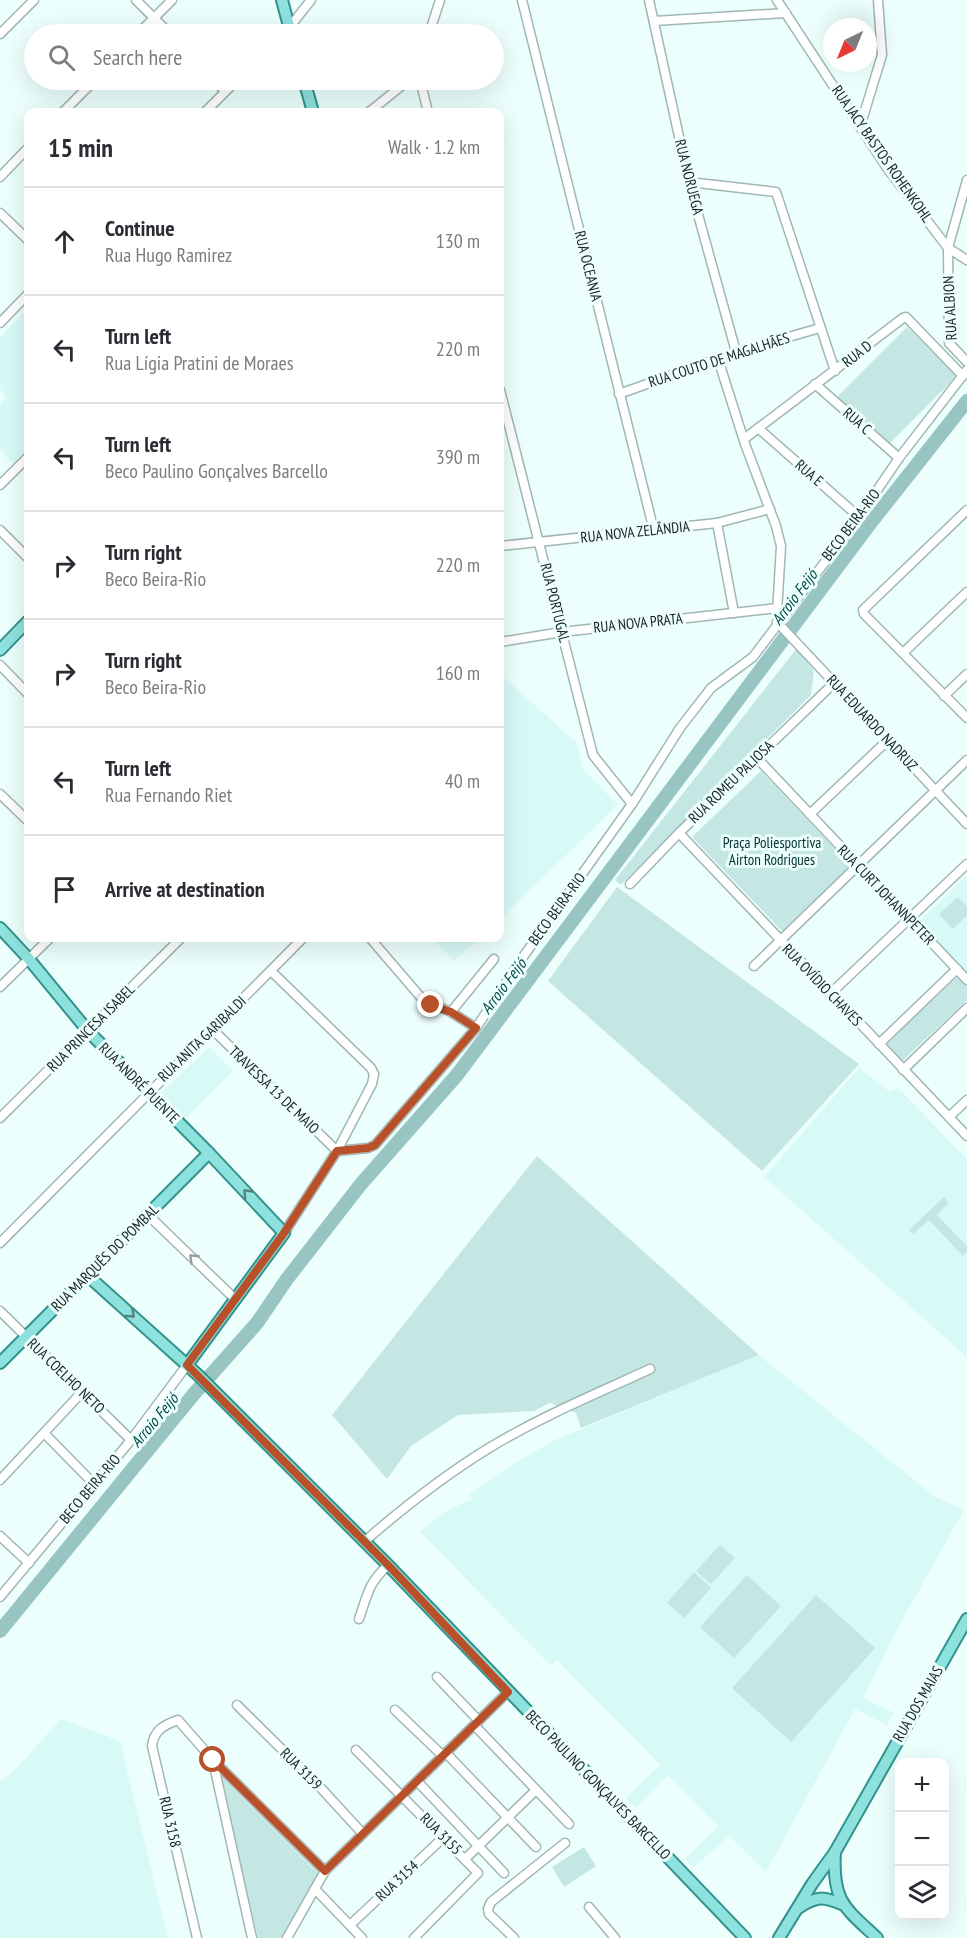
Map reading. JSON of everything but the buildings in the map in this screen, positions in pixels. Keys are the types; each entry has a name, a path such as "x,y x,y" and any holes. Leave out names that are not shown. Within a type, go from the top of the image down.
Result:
{"main road":[{"path":"282,0 286,24"},
{"path":"307,90 312,108"},
{"path":"0,650 24,625"},
{"name":"RUA ANDRÉ PUENTE","path":"0,928 28,958 88,1031 209,1153 284,1233"},
{"name":"RUA MARQUÊS DO POMBAL","path":"0,1363 209,1153"},
{"name":"BECO BEIRA-RIO","path":"187,1365 284,1233"},
{"name":"BECO PAULINO GONÇALVES BARCELLO","path":"87,1275 215,1391 365,1541 745,1938"},
{"name":"RUA DOS MAIAS","path":"779,1938 835,1852 967,1619"},
{"name":"RUA DOS MAIAS","path":"835,1852 833,1876 835,1888"},
{"path":"816,1881 835,1888 844,1905 878,1938"},
{"path":"816,1881 825,1898"},
{"path":"798,1908 817,1898 825,1898 844,1905"}],"street":[{"path":"0,34 34,0"},
{"path":"136,0 160,24"},
{"path":"148,24 172,0"},
{"path":"294,24 311,0"},
{"path":"432,24 440,0"},
{"name":"RUA OCEANIA","path":"522,0 654,531"},
{"name":"RUA NORUEGA","path":"649,0 689,182 736,352"},
{"name":"RUA JACY BASTOS ROHENKOHL","path":"777,0 887,168 948,248"},
{"path":"860,127 882,55 878,0"},
{"path":"654,21 786,13"},
{"path":"67,108 85,90"},
{"path":"374,108 396,90"},
{"path":"422,90 427,108"},
{"path":"209,108 225,91"},
{"path":"0,177 24,152"},
{"name":"RUA ALBION","path":"967,180 948,248 949,343 967,362"},
{"path":"689,182 775,190 835,371"},
{"path":"0,213 24,236"},
{"name":"RUA ALBION","path":"948,248 967,260"},
{"path":"0,323 24,298"},
{"name":"RUA D","path":"744,439 906,317 965,373"},
{"name":"RUA COUTO DE MAGALHÃES","path":"619,394 736,352 820,327"},
{"path":"718,359 781,546 777,608 779,625"},
{"name":"BECO BEIRA-RIO","path":"284,1233 337,1151 368,1148 375,1145 476,1028 523,957 633,804 680,728 711,688 753,657 779,625 859,517 899,458 965,373"},
{"name":"RUA C","path":"815,384 899,458"},
{"name":"RUA PORTUGAL","path":"504,406 593,755 633,804"},
{"name":"RUA E","path":"758,428 859,517"},
{"path":"0,485 24,461"},
{"name":"RUA NOVA ZELÂNDIA","path":"504,546 717,523 770,509"},
{"path":"967,510 863,610 864,614 967,718"},
{"path":"717,523 734,612"},
{"path":"0,530 24,554"},
{"path":"903,653 967,592"},
{"name":"RUA NOVA PRATA","path":"504,641 562,632 777,608"},
{"name":"RUA EDUARDO NADRUZ","path":"779,625 967,824"},
{"path":"0,665 24,690"},
{"path":"944,696 967,674"},
{"name":"RUA ROMEU PALIOSA","path":"630,884 756,757 834,683"},
{"path":"810,814 888,740"},
{"name":"RUA CURT JOHANNPETER","path":"756,757 967,980"},
{"path":"754,966 967,760"},
{"path":"0,794 24,817"},
{"name":"RUA OVÍDIO CHAVES","path":"679,833 967,1136"},
{"path":"830,994 967,864"},
{"path":"0,987 46,942"},
{"name":"RUA PRINCESA ISABEL","path":"0,1118 177,942"},
{"name":"RUA ANITA GARIBALDI","path":"0,1243 299,942"},
{"path":"373,942 424,1001 451,1012 476,1028"},
{"path":"451,1012 494,959"},
{"path":"879,1044 957,969"},
{"path":"271,971 374,1074 372,1084 337,1151"},
{"path":"903,1070 967,1008"},
{"name":"TRAVESSA 13 DE MAIO","path":"212,1029 337,1151"},
{"path":"950,1118 967,1100"},
{"path":"148,1215 235,1299"},
{"name":"RUA COELHO NETO","path":"0,1311 131,1440"},
{"name":"BECO BEIRA-RIO","path":"0,1597 131,1440 187,1365"},
{"path":"365,1541 437,1483 490,1447 540,1420 650,1368"},
{"path":"0,1480 83,1391"},
{"path":"44,1433 94,1484"},
{"path":"0,1536 28,1563"},
{"path":"359,1619 370,1585 388,1565"},
{"path":"436,1677 569,1824"},
{"path":"287,1938 325,1871 508,1692"},
{"name":"RUA 3159","path":"237,1705 319,1786 363,1834"},
{"path":"395,1710 444,1754 536,1847"},
{"name":"RUA 3158","path":"197,1938 152,1746 156,1732 163,1726 178,1720 213,1760"},
{"name":"RUA 3155","path":"356,1750 478,1873 414,1938"},
{"path":"213,1760 325,1871"},
{"path":"213,1760 252,1938"},
{"path":"417,1781 504,1873"},
{"path":"465,1858 536,1790"},
{"name":"RUA 3154","path":"350,1925 444,1837"},
{"path":"514,1938 489,1914 488,1909 491,1902 565,1843"},
{"path":"315,1889 362,1938"},
{"path":"590,1907 615,1938"}],"shaded area":[{"path":"24,313 24,453 14,464 0,450 0,404 6,397 0,390 0,337"},
{"path":"504,678 576,742 584,770 618,805 504,915"},
{"path":"967,875 967,973 919,922"},
{"path":"436,942 475,942 454,961"},
{"path":"209,1047 233,1071 185,1119 160,1094"},
{"path":"859,1068 890,1092 898,1088 967,1159 967,1357 764,1177"},
{"path":"759,1355 934,1496 964,1510 894,1635 863,1698 894,1713 887,1725 855,1709 766,1872 729,1836 693,1868 685,1859 718,1826 668,1775 636,1808 626,1798 660,1765 557,1660 551,1666 420,1532 442,1513 472,1499 469,1494 518,1461 555,1440"},
{"path":"61,1719 120,1741 168,1938 0,1938 0,1781 11,1774"}],"green space":[{"path":"907,327 957,376 887,446 837,397"},
{"path":"797,648 814,671 811,695 621,885 615,880"},
{"name":"Praça Poliesportiva Airton Rodrigues","path":"761,771 851,865 782,931 692,837"},
{"path":"617,887 859,1064 762,1171 548,981"},
{"path":"958,897 967,907 967,916 953,929 939,914"},
{"path":"958,976 967,985 967,1000 900,1063 884,1046"},
{"path":"537,1156 759,1355 581,1428 576,1413 550,1403 534,1411 458,1415 411,1446 387,1479 332,1415"},
{"path":"944,1197 949,1203 937,1215 967,1246 967,1252 963,1256 929,1220 913,1234 909,1230"},
{"path":"720,1545 735,1558 711,1584 696,1571"},
{"path":"694,1572 711,1588 684,1618 667,1603"},
{"path":"747,1575 781,1606 734,1658 700,1627"},
{"path":"816,1595 875,1648 791,1742 732,1688"},
{"path":"220,1775 318,1873 282,1938 258,1938"},
{"path":"584,1847 596,1866 564,1887 552,1867"}],"waterway":[{"name":"Arroio Feijó","path":"0,1631 193,1395 257,1323 287,1279 361,1184 457,1075 869,525 967,401"}],"route":[{"path":"213,1760 325,1871 508,1692 388,1565 187,1365 284,1233 337,1151 368,1148 375,1145 476,1028 451,1012 431,1005"}]}
